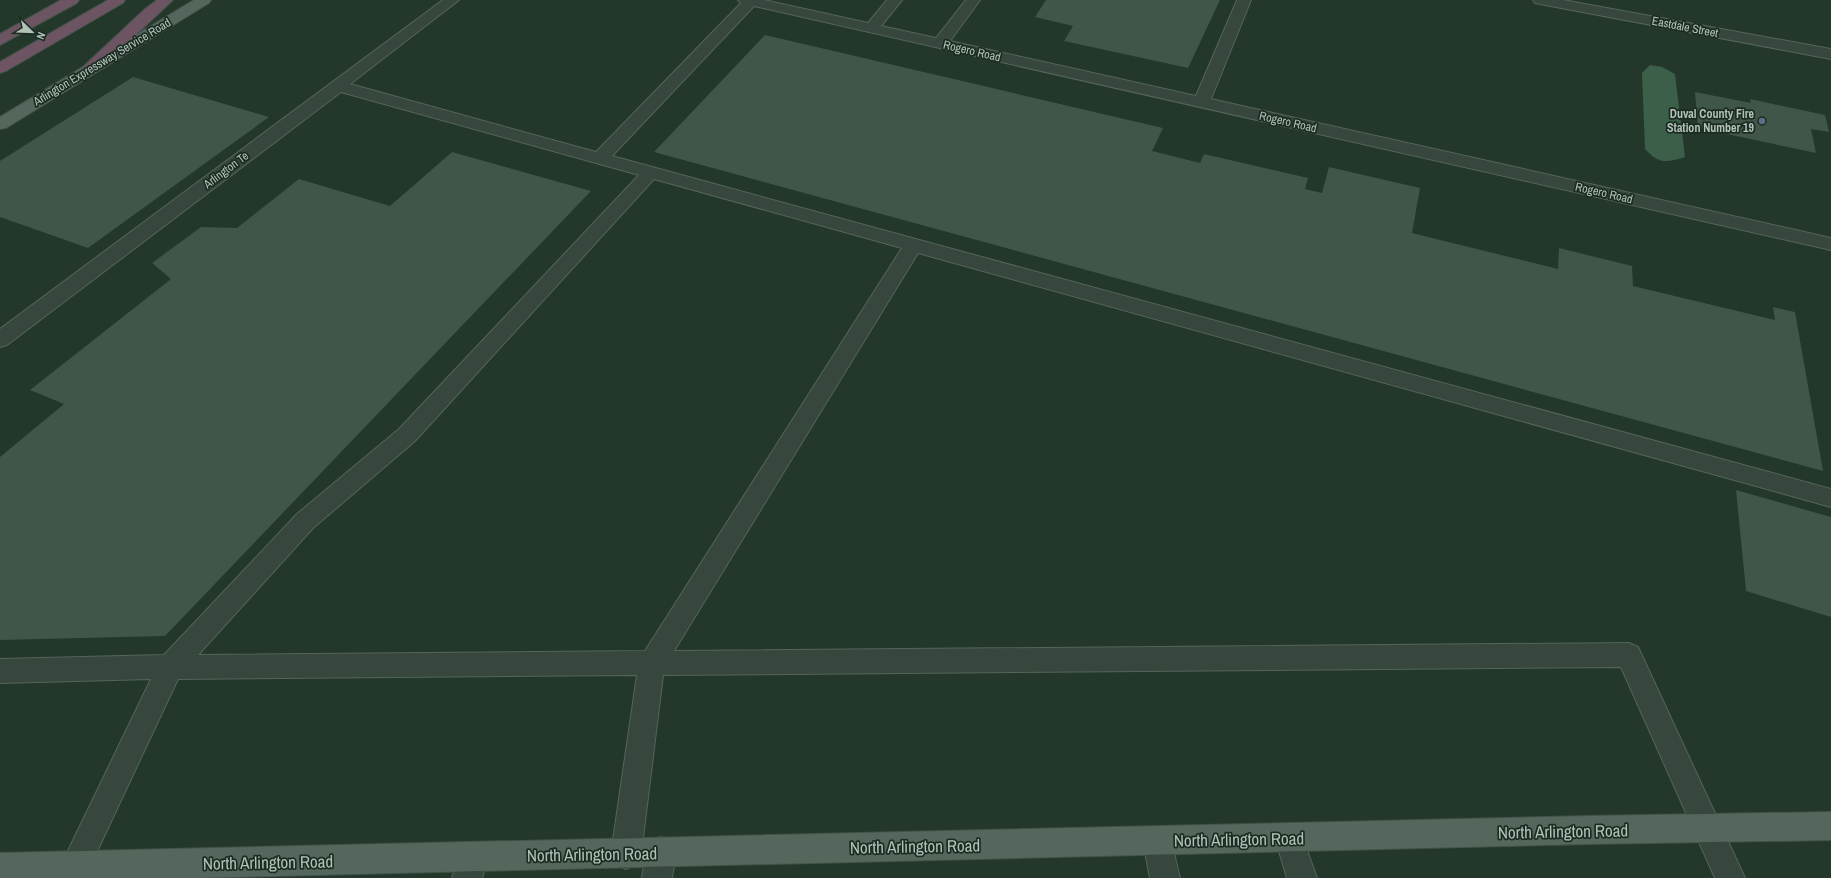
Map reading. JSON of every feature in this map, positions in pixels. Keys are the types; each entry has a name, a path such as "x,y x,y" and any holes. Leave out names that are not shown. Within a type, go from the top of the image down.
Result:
{"highway":[{"path":"0,40 72,0"},
{"path":"0,68 118,0"},
{"path":"91,68 150,12 166,0"}],"main road":[{"name":"Arlington Expressway Service Road","path":"0,124 204,0"},
{"name":"North Arlington Road","path":"0,868 75,866 470,868 626,854 659,865 1157,841 1831,826"}],"street":[{"name":"Arlington Te","path":"0,340 452,0"},
{"path":"871,29 896,0"},
{"path":"940,44 973,0"},
{"path":"1200,103 1244,0"},
{"name":"Eastdale Street","path":"1540,0 1831,54"},
{"path":"600,158 748,1"},
{"name":"Rogero Road","path":"748,1 1831,244"},
{"path":"338,86 1831,498"},
{"path":"75,866 170,667 305,521 407,435 651,172"},
{"path":"626,854 652,663 914,245"},
{"path":"0,671 170,667 1629,655 1706,828 1730,878"},
{"path":"1289,838 1302,878"},
{"path":"1157,841 1165,878"}],"shaded area":[{"path":"1650,65 1662,67 1675,74 1685,157 1663,161 1654,157 1645,149 1642,73"}],"building":[{"path":"1046,0 1220,0 1188,68 1064,41 1073,26 1035,17"},
{"path":"765,35 1163,128 1152,151 1200,163 1204,154 1308,178 1305,189 1322,193 1329,167 1420,188 1412,233 1558,269 1559,248 1632,266 1633,286 1775,320 1773,307 1795,312 1823,471 654,152"},
{"path":"133,77 269,117 88,248 0,217 0,161"},
{"name":"Duval County Fire Station Number 19","path":"1695,92 1751,103 1750,99 1825,115 1829,132 1811,129 1816,153 1698,128"},
{"path":"452,152 591,191 165,636 0,640 0,457 64,404 30,390 171,279 152,263 201,227 237,228 299,179 390,206"},
{"path":"1736,490 1831,517 1831,617 1746,591"}],"place":[{"name":"Duval County Fire Station Number 19","path":"1762,121"}]}
